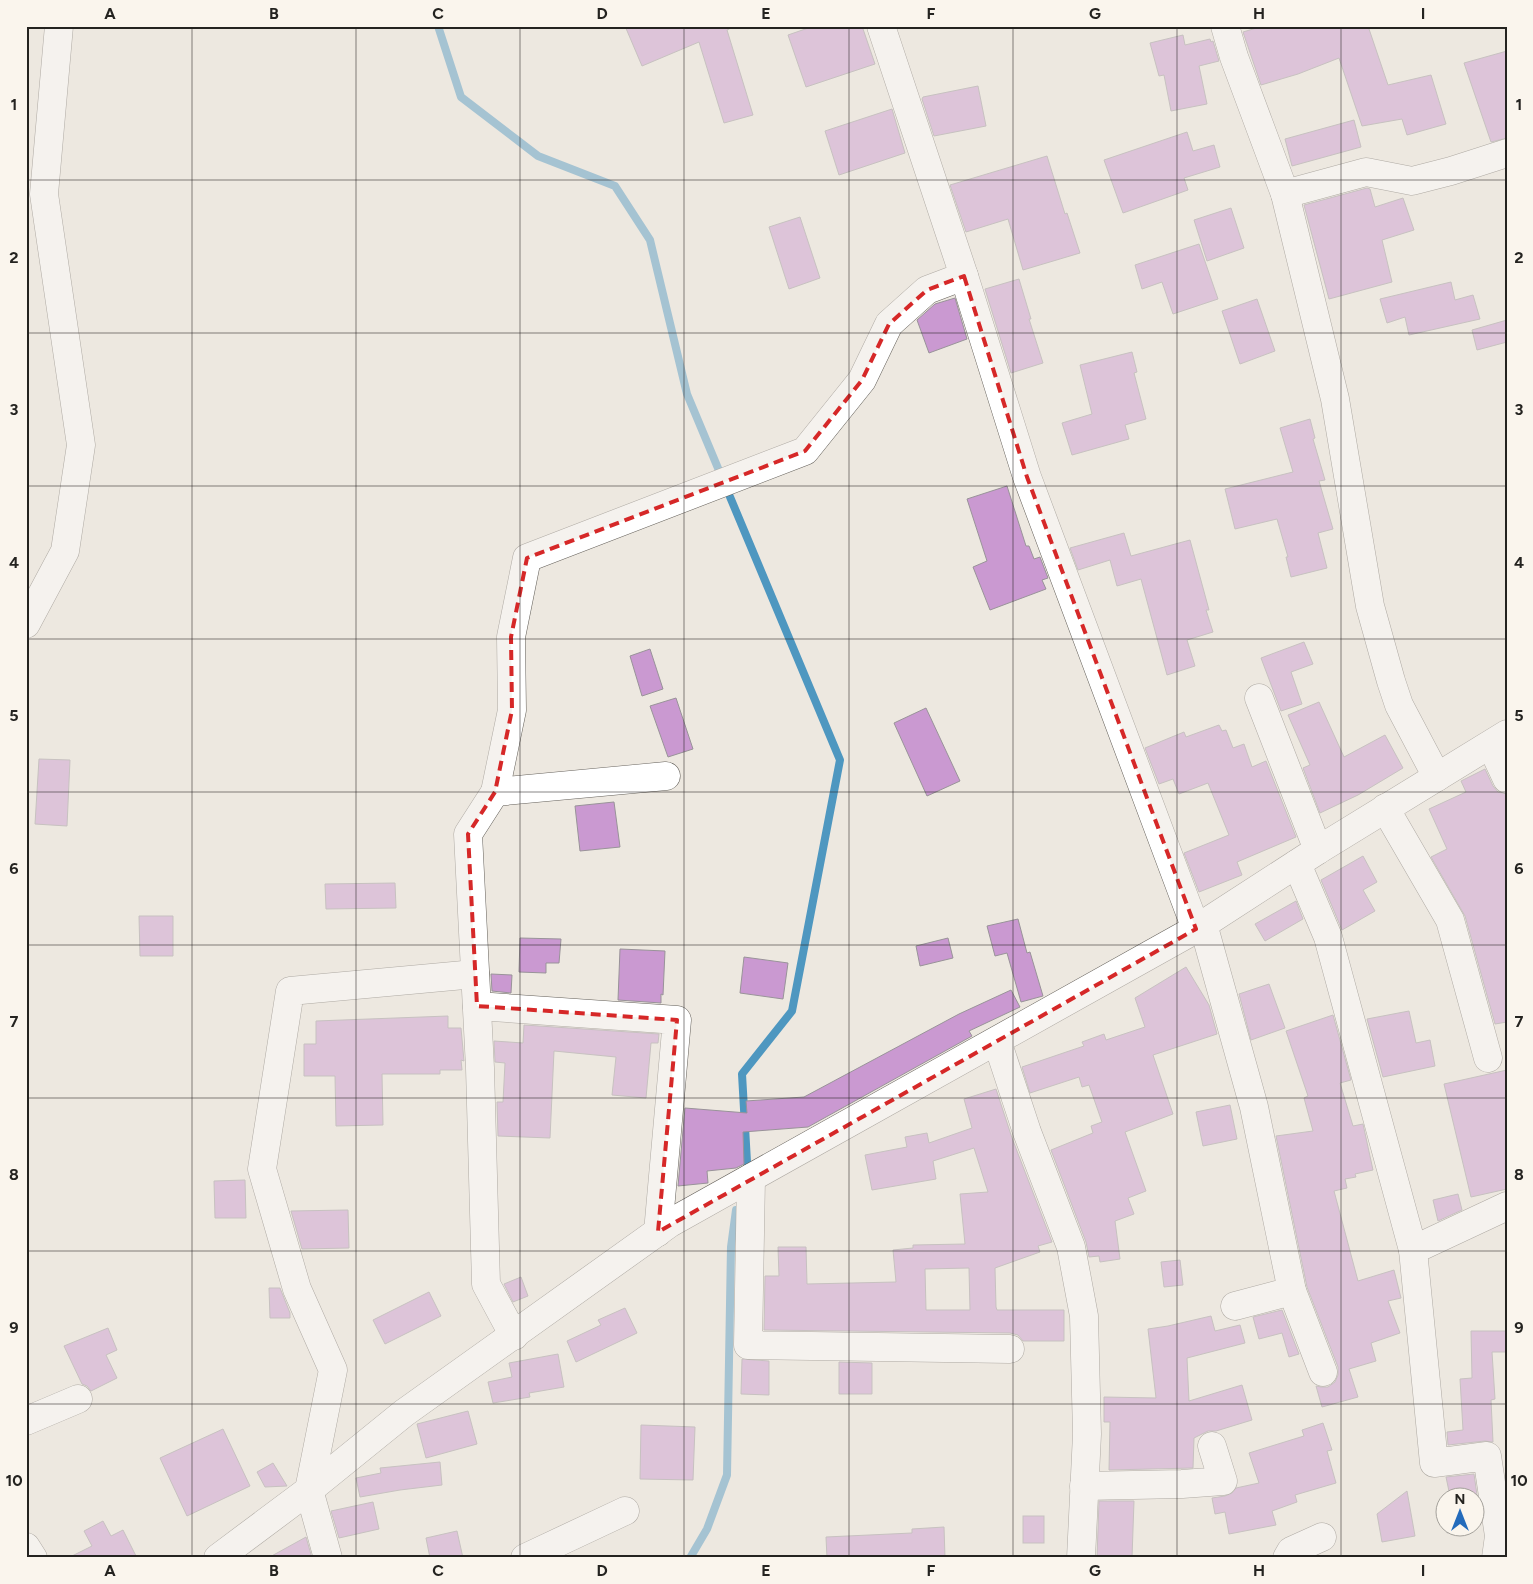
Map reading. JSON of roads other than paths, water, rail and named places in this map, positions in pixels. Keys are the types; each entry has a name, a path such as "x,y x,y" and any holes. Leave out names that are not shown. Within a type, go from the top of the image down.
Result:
{"street":[{"path":"26,624 64,551 81,445 44,194 59,26"},
{"path":"1225,26 1234,57 1285,194 1335,399 1370,606 1399,705 1437,777"},
{"path":"888,28 1028,478 1200,927 1254,1107 1292,1291 1323,1372"},
{"path":"1285,194 1366,172 1412,181 1507,153"},
{"path":"514,1336 486,1284 477,1006 468,834 495,792 512,710 511,636 528,558 805,451 862,380 889,324 927,290 964,276"},
{"path":"1259,698 1307,857 1414,1250 1434,1463 1487,1456 1499,1536 1496,1558"},
{"path":"218,1558 309,1490 404,1413 670,1223 1200,927 1307,857 1499,739 1507,779"},
{"path":"495,792 666,776"},
{"path":"1385,808 1450,920 1488,1058"},
{"path":"328,1558 309,1490 333,1370 297,1289 262,1168 290,991 475,974"},
{"path":"477,1006 677,1020 658,1232"},
{"path":"996,1041 1071,1248 1084,1316 1086,1434 1081,1558"},
{"path":"751,1178 748,1346 1010,1349"},
{"path":"1414,1250 1507,1206"},
{"path":"1235,1306 1292,1291"},
{"path":"26,1421 78,1399"},
{"path":"1084,1486 1182,1484 1222,1481 1212,1446"},
{"path":"526,1558 553,1551 625,1511"},
{"path":"1287,1558 1290,1552 1322,1536"},
{"path":"26,1547 33,1558"}],"waterway":[{"path":"438,26 461,97 538,156 615,186 650,240 687,394 840,760 792,1011 742,1074 747,1162"},
{"path":"690,1558 707,1529 727,1475 731,1247 736,1210"}]}
